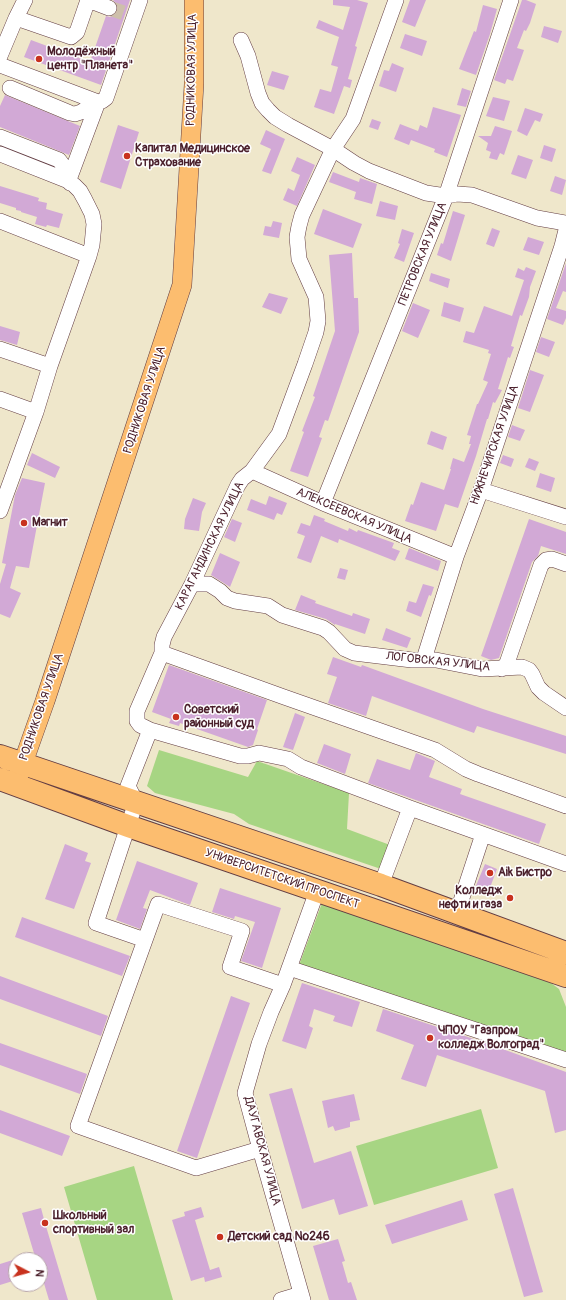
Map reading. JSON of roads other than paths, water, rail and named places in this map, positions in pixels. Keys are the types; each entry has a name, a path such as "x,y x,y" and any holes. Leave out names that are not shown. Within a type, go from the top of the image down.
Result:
{"highway":[{"path":"0,756 381,885 566,953"},
{"name":"УНИВЕРСИТЕТСКИЙ ПРОСПЕКТ","path":"8,781 128,826 566,976"}],"main road":[{"name":"РОДНИКОВАЯ УЛИЦА","path":"8,781 23,764 182,285 194,84 194,0"}],"street":[{"path":"1,49 25,0"},
{"path":"16,18 71,36 77,32 88,0 109,8"},
{"path":"10,88 74,114 102,101 106,98 131,15 140,0"},
{"name":"КАРАГАНДИНСКАЯ УЛИЦА","path":"150,730 140,725 137,721 137,711 162,653 164,637 192,584 238,485 252,471 280,434 316,332 318,321 316,297 299,259 297,237 302,214 333,149 353,119 396,0"},
{"name":"ПЕТРОВСКАЯ УЛИЦА","path":"323,503 446,196 511,0"},
{"path":"241,40 245,48 253,79 262,103 275,117 369,171 426,193 446,196 457,194 472,195 537,218 566,223"},
{"path":"0,65 98,102"},
{"path":"70,183 70,177 98,102"},
{"path":"0,137 59,160 70,183"},
{"path":"0,154 70,183 80,192 92,214 94,224 94,235 89,256 50,366 36,412 0,510"},
{"path":"0,221 89,256"},
{"name":"НИЖНЕЧИРСКАЯ УЛИЦА","path":"424,659 456,557 481,490 566,230"},
{"path":"0,349 50,366"},
{"path":"0,399 36,412"},
{"name":"АЛЕКСЕЕВСКАЯ УЛИЦА","path":"252,471 414,542 456,557"},
{"path":"481,490 566,516"},
{"path":"502,669 507,662 542,565 546,560 552,559 566,564"},
{"name":"ЛОГОВСКАЯ УЛИЦА","path":"192,584 209,584 220,591 227,598 235,601 268,606 282,615 323,628 329,632 345,649 354,653 412,660 424,659 482,669 522,667 529,670 538,687 544,693 566,708"},
{"path":"162,653 435,750 466,769 566,806"},
{"path":"145,940 96,923 136,802 128,786 150,730 240,756 248,756 259,753 288,759 301,767 566,864"},
{"path":"381,885 410,808"},
{"path":"457,913 483,834"},
{"name":"ДАУГАВСКАЯ УЛИЦА","path":"302,1297 245,1092 259,1044 283,985 317,891"},
{"path":"260,1149 196,1168 78,1126 158,904 242,931 230,967 283,985"},
{"path":"289,968 566,1060"},
{"path":"281,1300 302,1297"}],"tunnel":[{"path":"109,8 127,14"}],"place":[{"name":"Молодёжный центр \"Планета\"","path":"39,59"},
{"name":"Капитал Медицинское Страхование","path":"127,156"},
{"name":"Магнит","path":"24,523"},
{"name":"Советский районный суд","path":"176,717"},
{"name":"Aik Бистро","path":"490,873"},
{"name":"Колледж нефти и газа","path":"510,898"},
{"name":"ЧПОУ \"Газпром колледж Волгоград\"","path":"430,1038"},
{"name":"Школьный спортивный зал","path":"45,1223"},
{"name":"Детский сад №246","path":"220,1237"}]}
